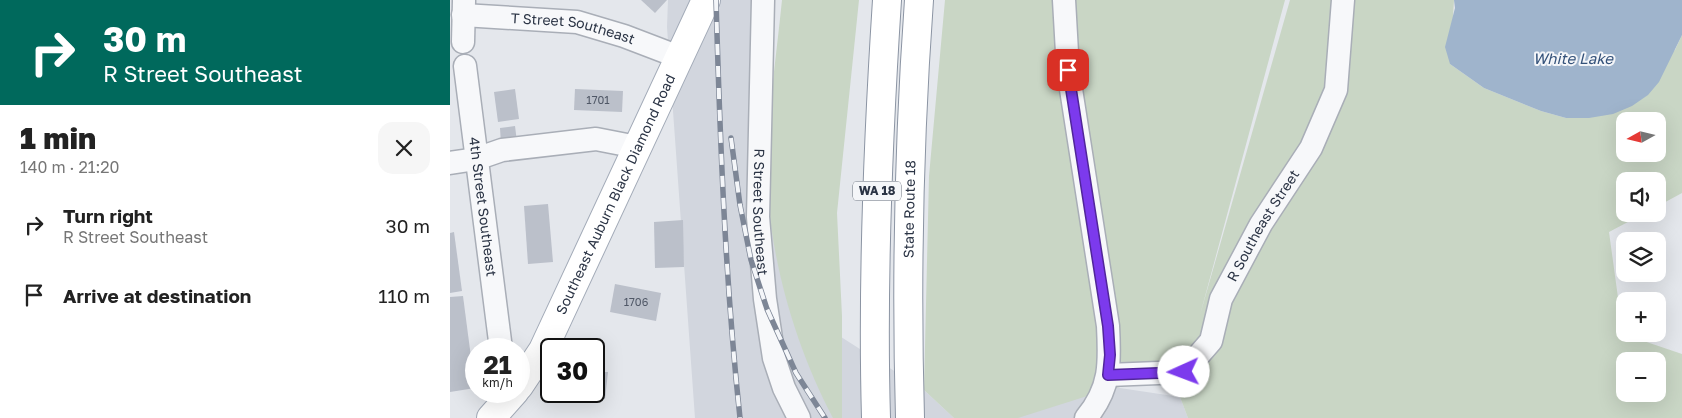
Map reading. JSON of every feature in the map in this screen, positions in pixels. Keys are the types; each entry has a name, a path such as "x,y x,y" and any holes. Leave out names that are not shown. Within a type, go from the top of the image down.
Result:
{"main road":[{"name":"Southeast Auburn Black Diamond Road","path":"530,367 543,350 706,0"},
{"name":"WA 18","path":"876,418 878,169 887,0"},
{"name":"State Route 18","path":"910,418 908,279 913,76 919,0"}],"street":[{"name":"R Street Southeast","path":"763,0 758,217 765,299 774,358 784,388 800,418"},
{"path":"1064,0 1068,70 1108,326 1110,355 1104,391 1086,418"},
{"name":"R Southeast Street","path":"1108,375 1184,372 1211,341 1221,300 1261,224 1311,148 1336,90 1343,0"},
{"name":"T Street Southeast","path":"463,8 577,22 624,36 679,57"},
{"path":"463,8 463,42"},
{"name":"4th Street Southeast","path":"465,66 500,338"},
{"path":"450,162 476,159 502,150 596,139 637,146"}],"shaded area":[{"path":"668,0 759,0 759,108 813,319 924,390 954,418 695,418 667,27"},
{"path":"1073,381 1180,397 1188,418 1000,418"}],"green space":[{"path":"782,0 859,0 837,213 842,316 842,418 833,418 803,352 791,317 774,245 769,208 767,130"},
{"path":"945,0 1285,0 1200,315 1290,0 1454,0 1450,64 1484,88 1541,111 1566,118 1675,50 1682,35 1682,193 1666,202 1666,172 1616,172 1616,222 1628,222 1609,232 1617,292 1616,342 1647,342 1682,354 1682,418 1188,418 1180,397 1184,372 1103,391 1018,418 954,418 924,390 929,176"}],"water":[{"name":"White Lake","path":"1454,0 1682,0 1682,35 1659,82 1648,95 1632,106 1613,114 1589,118 1566,118 1541,111 1484,88 1450,64 1445,47 1455,8"}],"building":[{"path":"641,0 667,0 655,13"},
{"path":"515,89 519,119 498,122 494,92"},
{"path":"575,89 623,91 622,112 574,110"},
{"path":"515,126 517,142 501,144 500,128"},
{"path":"548,204 553,262 528,264 524,206"},
{"path":"683,220 684,267 655,268 654,222"},
{"path":"454,232 462,291 450,293 450,233"},
{"path":"615,284 661,293 656,321 610,312"},
{"path":"463,296 468,338 465,338 465,390 450,392 450,297"},
{"path":"605,372 608,372 605,399"}],"railway":[{"path":"716,0 721,157 727,262 740,418"},
{"path":"731,138 740,205 751,260 767,309 796,373 825,418"}],"route":[{"path":"1068,70 1108,326 1110,355 1108,375 1184,372"}]}
